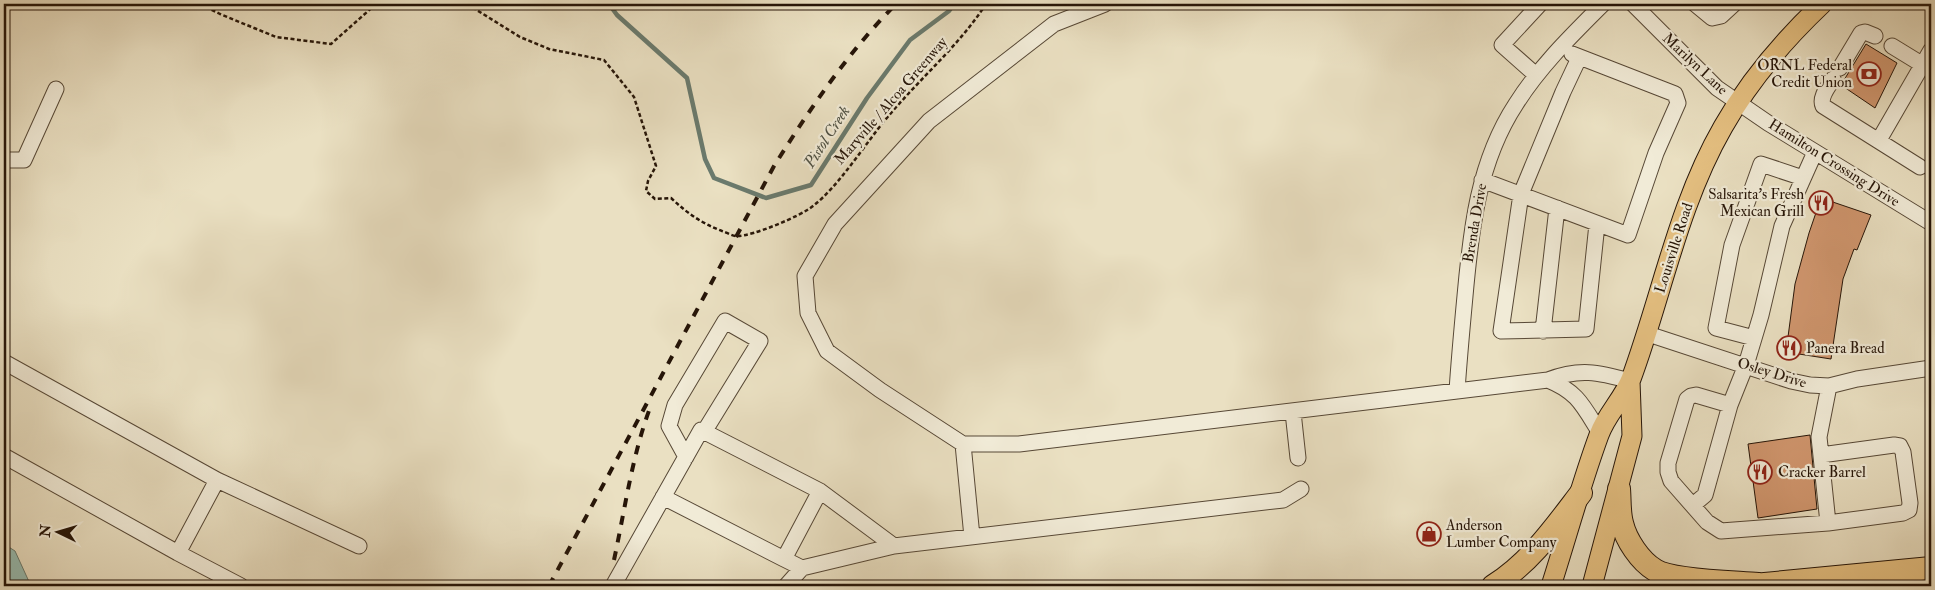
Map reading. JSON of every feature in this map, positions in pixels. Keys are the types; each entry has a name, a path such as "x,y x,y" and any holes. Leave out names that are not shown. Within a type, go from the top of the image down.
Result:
{"highway":[{"path":"1619,488 1622,523 1629,541 1654,570 1680,577 1747,585 1931,568"},
{"path":"1493,586 1512,574 1534,552 1581,492"}],"main road":[{"name":"Louisville Road","path":"1551,586 1600,432 1630,381 1685,212 1722,128 1738,102 1776,52 1822,4"},
{"name":"Louisville Road","path":"1592,586 1632,436 1630,381"}],"street":[{"path":"1105,4 1054,24 929,121 835,224 805,276 808,313 827,350 880,390 963,444 1019,444 1548,380 1584,371 1603,373 1630,381"},
{"path":"1536,75 1502,45 1540,4"},
{"name":"Brenda Drive","path":"1457,391 1468,258 1482,180 1501,131 1516,104 1536,75 1558,48 1604,4"},
{"name":"Marilyn Lane","path":"1633,4 1717,88 1738,102"},
{"path":"1695,4 1712,18 1721,16 1734,4"},
{"path":"1875,36 1866,32 1860,33 1821,102 1823,106 1920,167"},
{"path":"1892,46 1923,64"},
{"path":"1482,180 1628,235 1656,153 1678,104 1675,94 1558,48"},
{"path":"1878,140 1931,50"},
{"path":"1580,58 1563,92 1521,194 1501,332 1586,329 1597,224"},
{"path":"4,160 24,160 56,89"},
{"name":"Hamilton Crossing Drive","path":"1738,102 1814,152 1931,223"},
{"path":"1692,506 1705,495 1730,405 1746,366 1782,226 1814,152"},
{"path":"1754,338 1716,328 1732,245 1762,164 1803,178"},
{"path":"1543,331 1557,208"},
{"path":"686,457 669,426 675,405 725,321 760,341 704,432"},
{"name":"Osley Drive","path":"1646,334 1792,381 1810,385 1829,386 1857,379 1931,368"},
{"path":"4,362 217,480 359,546"},
{"path":"1548,380 1564,386 1573,393 1600,432"},
{"path":"1828,523 1819,438 1829,386"},
{"path":"1730,405 1696,395 1687,399 1668,463 1668,472 1671,480 1707,522 1721,531 1828,523 1903,513 1909,510 1910,503 1900,446 1894,445 1821,455"},
{"path":"1293,412 1298,458"},
{"path":"613,586 701,430 820,492 894,546"},
{"path":"963,444 972,537"},
{"path":"4,456 241,586"},
{"path":"178,553 217,480"},
{"path":"786,586 802,568 894,546 1283,500 1301,489"},
{"path":"784,559 820,492"},
{"path":"663,497 802,568"}],"path":[{"path":"200,4 276,37 331,44 376,4"},
{"name":"Maryville / Alcoa Greenway","path":"467,4 520,37 549,49 604,60 634,97 656,166 646,191 655,199 671,198 688,214 706,225 736,236 765,229 813,206 832,188 887,118 963,34 986,4"}],"water":[{"path":"4,544 15,551 31,586 8,586 4,579"}],"building":[{"name":"ORNL Federal Credit Union","path":"1866,44 1897,63 1875,108 1841,85"},
{"path":"1821,198 1871,215 1857,250 1854,249 1843,279 1831,359 1786,352 1795,284"},
{"path":"1810,435 1817,509 1758,518 1748,444"}],"waterway":[{"name":"Pistol Creek","path":"609,4 617,15 687,78 705,159 714,178 766,198 811,185 867,98 910,40 949,11 954,4"}],"railway":[{"path":"549,586 774,166 830,82 878,22 896,4"},
{"path":"614,560 634,464 650,408"}],"place":[{"name":"ORNL Federal Credit Union","path":"1869,74"},
{"name":"Salsarita's Fresh Mexican Grill","path":"1821,203"},
{"name":"Panera Bread","path":"1789,348"},
{"name":"Cracker Barrel","path":"1760,472"},
{"name":"Anderson Lumber Company","path":"1429,534"}]}
